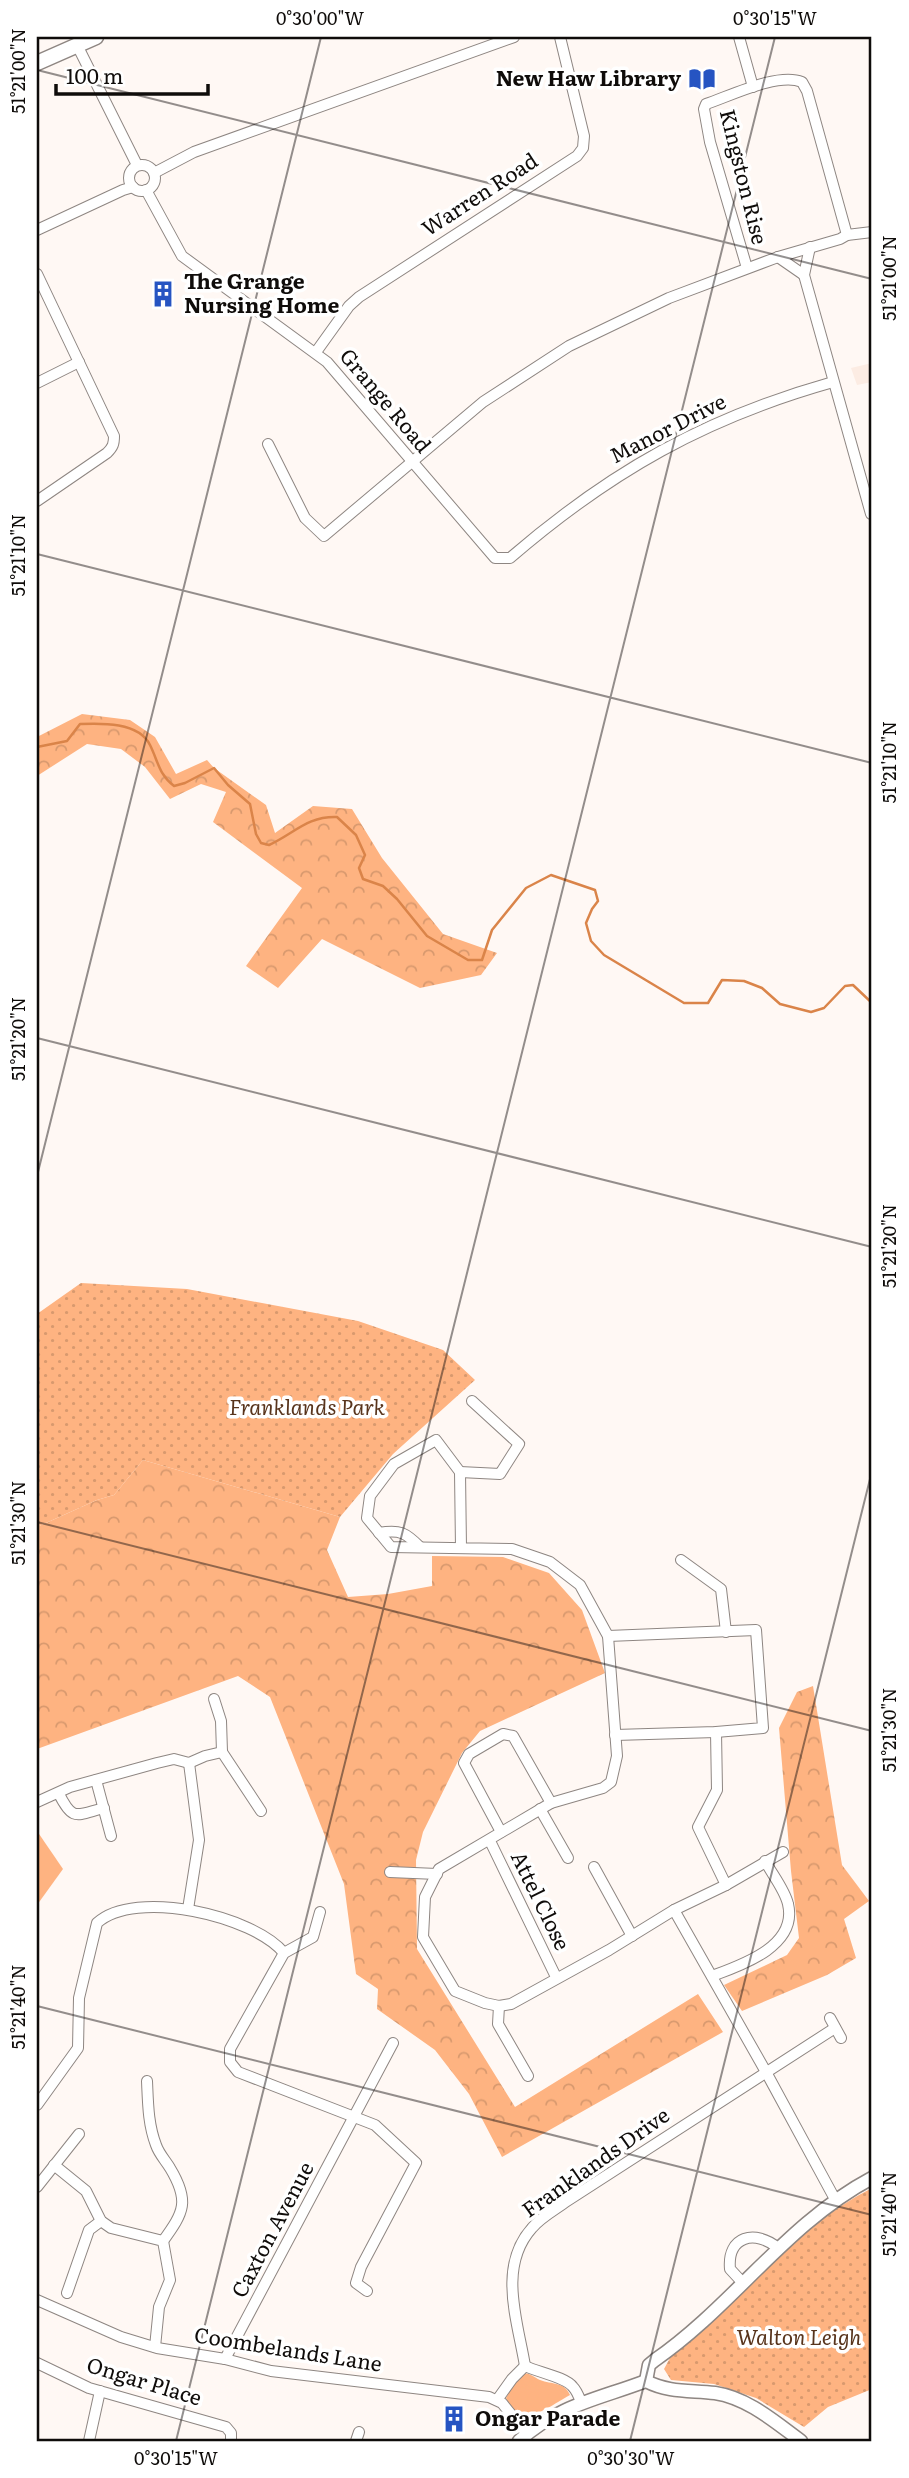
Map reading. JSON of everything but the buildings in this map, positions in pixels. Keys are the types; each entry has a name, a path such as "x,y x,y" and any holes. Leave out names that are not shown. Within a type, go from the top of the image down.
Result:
{"main road":[{"path":"37,63 96,37"}],"street":[{"path":"154,173 194,152 514,37"},
{"name":"Warren Road","path":"316,352 349,306 359,297 577,156 583,148 584,136 560,37"},
{"path":"739,37 753,87"},
{"path":"77,45 137,165"},
{"name":"Kingston Rise","path":"747,268 710,142 704,109 706,104 753,87 795,79 802,82 807,91 847,235"},
{"path":"37,230 123,190 133,187 146,190 153,185 154,173 149,166 137,165"},
{"path":"133,187 129,175 137,165"},
{"name":"Grange Road","path":"146,190 182,256 316,352 336,372 489,553 500,559"},
{"path":"268,444 305,518 324,536 483,402 569,346 669,298 747,268 847,235 872,232"},
{"path":"810,247 804,275 871,514"},
{"path":"778,257 804,275"},
{"path":"37,274 114,436 113,447 37,501"},
{"path":"37,383 79,362"},
{"name":"Manor Drive","path":"500,559 510,558 576,503 653,453 757,406 833,382"},
{"path":"460,1472 500,1474 519,1444 472,1401"},
{"path":"461,1548 460,1472 436,1440 394,1464 370,1496 367,1518 391,1547 512,1549 550,1562 580,1585 608,1636 617,1756 611,1782 603,1788 551,1803 439,1869 425,1897 423,1937 455,1991 499,2006 511,2004 674,1910 726,1885 783,1852"},
{"path":"379,1533 390,1531 407,1534 420,1548"},
{"path":"681,1560 721,1589 726,1632"},
{"path":"608,1636 756,1630 763,1728 615,1735"},
{"path":"214,1699 221,1721 222,1752 261,1811"},
{"path":"716,1732 717,1790 698,1827 726,1885"},
{"path":"501,1832 465,1767 464,1759 503,1734 513,1736 551,1803"},
{"path":"37,1802 70,1787 174,1759 189,1763 222,1752"},
{"path":"188,1909 200,1840 189,1763"},
{"path":"96,1780 111,1836"},
{"path":"59,1794 69,1813 74,1815 104,1808"},
{"path":"540,1809 568,1858"},
{"name":"Attel Close","path":"490,1841 556,1977"},
{"path":"712,1976 768,1950 784,1935 790,1920 788,1903 765,1861"},
{"path":"594,1867 632,1936"},
{"path":"390,1872 437,1874"},
{"path":"37,2105 78,2048 79,1998 97,1923 104,1916 134,1910 188,1909 217,1916 253,1932 278,1945 284,1953"},
{"path":"674,1910 836,2202"},
{"path":"320,1912 313,1937 284,1953 230,2049 230,2062 238,2073 353,2119 375,2125 416,2163 360,2267 356,2283 367,2291"},
{"path":"499,2006 498,2024 528,2076"},
{"name":"Franklands Drive","path":"525,2366 511,2285 513,2266 520,2245 531,2229 578,2194 766,2072 832,2023 841,2038"},
{"name":"Caxton Avenue","path":"225,2359 393,2043"},
{"path":"147,2081 148,2116 156,2147 182,2190 184,2202 179,2220 163,2241 170,2280 159,2307 155,2347"},
{"path":"37,2187 79,2134"},
{"path":"54,2165 86,2191 101,2221 121,2231 163,2241"},
{"path":"646,2381 649,2365 702,2321 800,2228 872,2178"},
{"path":"67,2293 89,2230 101,2221"},
{"path":"742,2282 730,2269 729,2258 741,2240 760,2237 778,2248"},
{"name":"Coombelands Lane","path":"37,2300 130,2341 155,2347 225,2359 271,2371 472,2393 497,2400"},
{"name":"Ongar Place","path":"37,2363 100,2391 226,2427 231,2432 231,2441"},
{"path":"586,2400 565,2380 543,2375 525,2366 497,2400 506,2407 523,2438 545,2420 586,2400 646,2381 662,2389 715,2393 731,2397 763,2413 800,2441"},
{"path":"89,2441 100,2391"}],"shaded area":[{"path":"872,363 872,382 857,385 851,368"}],"green space":[{"path":"82,714 130,720 155,737 176,774 207,760 214,768 266,805 275,833 313,806 352,809 382,858 443,934 497,953 481,975 420,988 322,939 278,988 246,966 302,888 213,822 226,792 201,784 170,799 145,767 121,749 87,744 37,776 37,737"},
{"name":"Franklands Park","path":"81,1283 187,1289 358,1321 443,1350 475,1380 393,1454 340,1517 143,1460 114,1495 37,1527 37,1314"},
{"path":"143,1460 340,1517 327,1550 348,1597 388,1594 432,1586 432,1556 503,1557 549,1573 582,1610 605,1673 480,1731 462,1753 423,1832 416,1860 417,1949 515,2107 698,1994 723,2032 502,2157 469,2094 435,2050 377,2009 378,1989 356,1974 344,1884 270,1697 238,1676 37,1749 37,1527 114,1495"},
{"path":"813,1686 842,1865 869,1901 844,1919 856,1958 827,1975 742,2011 724,1985 787,1955 799,1938 779,1728 797,1692"},
{"path":"37,1831 63,1869 37,1905"},
{"name":"Walton Leigh","path":"872,2188 872,2389 828,2407 804,2427 756,2398 714,2384 671,2380 664,2369 670,2358 791,2244 843,2204"},
{"path":"524,2373 544,2382 561,2385 570,2395 539,2413 519,2417 506,2398 515,2380"}],"waterway":[{"path":"37,747 67,741 80,724 108,724 129,728 145,737 162,772 174,786 214,768 228,785 250,804 256,834 261,843 269,845 309,822 337,817 356,835 365,855 359,868 363,879 383,886 427,936 468,960 482,960 492,930 526,888 551,875 595,890 598,901 586,923 591,941 604,955 684,1003 708,1003 722,980 744,981 762,988 780,1004 811,1012 824,1008 845,986 853,985 872,1003"}],"place":[{"name":"New Haw Library","path":"702,79"},
{"name":"The Grange Nursing Home","path":"163,294"},
{"name":"Ongar Parade","path":"454,2419"}]}
